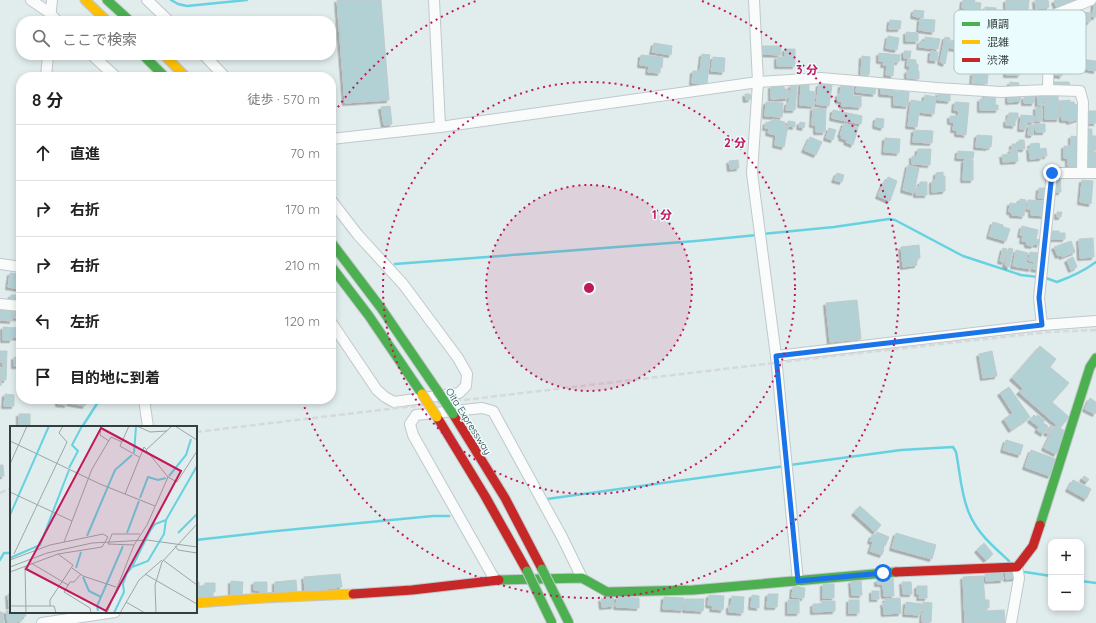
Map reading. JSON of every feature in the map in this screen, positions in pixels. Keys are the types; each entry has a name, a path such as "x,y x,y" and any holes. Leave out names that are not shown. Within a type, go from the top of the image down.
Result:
{"main road":[{"path":"85,0 102,16"},
{"path":"107,0 125,16"},
{"path":"148,60 160,72"},
{"path":"169,60 181,72"},
{"name":"Oita Expressway","path":"336,249 381,308 453,414 504,498 569,623"},
{"path":"336,273 369,316 437,417 485,496 527,571 552,623"},
{"path":"197,603 412,590 495,580 582,578 607,592 693,590 883,573 1017,568 1033,546 1090,367 1096,358"}],"street":[{"path":"31,0 49,16"},
{"path":"50,16 52,0"},
{"path":"147,0 164,16"},
{"path":"434,0 440,126"},
{"path":"754,0 758,82 752,172 776,356 798,581"},
{"path":"1066,10 1091,0"},
{"path":"46,72 48,60"},
{"path":"97,60 111,72"},
{"path":"209,60 220,72"},
{"path":"1048,74 1048,90"},
{"path":"336,138 440,126 758,82 821,78 1001,92 1048,90 1080,91 1083,102 1082,173"},
{"path":"1042,325 1039,298 1052,173 1096,173"},
{"path":"336,206 358,235 403,284 458,358 467,374 466,386 459,393 394,402 377,390 336,329"},
{"path":"0,264 16,266"},
{"path":"0,304 16,306"},
{"path":"776,356 1042,325 1096,321"},
{"path":"145,404 148,426"},
{"path":"495,580 413,435 410,424 416,415 482,408 493,411 562,537 582,578"},
{"path":"1011,623 1019,578 1017,568"},
{"path":"42,623 108,613"}],"building":[{"path":"337,0 381,0 389,100 345,103"},
{"path":"963,0 975,0 974,2 981,3 980,10 962,8"},
{"path":"1006,0 1029,0 1028,10 1006,9"},
{"path":"1035,0 1048,0 1049,7 1036,9"},
{"path":"1077,0 1078,2 1058,10 1054,1"},
{"path":"1094,1 1096,1 1096,17 1093,17"},
{"path":"985,7 996,8 996,10 985,10"},
{"path":"914,10 924,11 923,18 913,16"},
{"path":"1086,12 1091,13 1090,22 1086,22"},
{"path":"920,19 935,20 934,32 919,30"},
{"path":"890,20 901,21 900,29 889,29"},
{"path":"906,32 918,33 918,41 906,41"},
{"path":"888,36 899,38 897,50 886,48"},
{"path":"925,37 940,39 938,49 919,47 920,41 925,42"},
{"path":"945,37 950,38 945,64 940,62"},
{"path":"951,40 954,40 954,49 950,48"},
{"path":"654,43 672,46 671,55 652,52"},
{"path":"762,46 781,46 781,55 762,54"},
{"path":"785,49 795,49 795,66 777,66 777,57 785,57"},
{"path":"904,51 911,51 910,58 904,58"},
{"path":"931,51 938,52 937,61 930,60"},
{"path":"879,53 900,55 899,62 894,62 893,76 886,75 887,65 883,65 884,61 879,61"},
{"path":"702,54 710,55 707,84 692,83 693,71 700,71"},
{"path":"641,55 663,57 660,73 648,72 649,66 640,65"},
{"path":"862,56 870,57 869,75 861,75"},
{"path":"713,57 725,58 724,72 711,71"},
{"path":"908,59 916,60 916,64 918,64 919,79 907,78 907,71 909,71 910,66 907,66"},
{"path":"1086,60 1096,61 1096,71 1086,69"},
{"path":"973,74 988,75 987,84 972,83"},
{"path":"1006,74 1020,74 1020,75"},
{"path":"1055,74 1062,74 1062,76"},
{"path":"1010,82 1019,83 1018,90 1009,90"},
{"path":"1051,82 1069,82 1070,88 1052,89"},
{"path":"784,83 784,89 788,89 788,98 771,99 771,86 779,86 779,84"},
{"path":"801,83 809,83 809,91 815,92 814,106 800,105"},
{"path":"857,83 876,85 875,94 856,92"},
{"path":"819,84 832,85 829,106 816,104"},
{"path":"791,85 797,86 795,110 786,110 787,103 789,103"},
{"path":"841,85 853,86 853,96 861,96 861,107 842,106 842,101 838,101 838,94 840,95"},
{"path":"881,86 894,87 894,91 909,92 908,106 894,105 894,95 881,94"},
{"path":"938,93 950,94 950,101 938,100"},
{"path":"1037,93 1048,93 1048,101 1043,101 1043,105 1038,105"},
{"path":"745,94 750,94 751,99 746,100"},
{"path":"925,95 936,97 934,114 919,112 917,127 908,126 911,100 924,102"},
{"path":"985,95 996,95 995,105 998,105 998,110 980,110 980,99 985,99"},
{"path":"1008,95 1021,95 1021,101 1008,102"},
{"path":"1049,95 1058,95 1059,119 1045,119 1045,103 1049,103"},
{"path":"1034,96 1034,103 1024,103 1024,97"},
{"path":"1070,100 1070,102 1074,102 1075,105 1079,104 1079,119 1069,122 1069,120 1062,120 1059,101"},
{"path":"766,102 783,103 782,117 765,116"},
{"path":"955,102 969,103 966,135 957,134 957,130 953,130 954,122 950,122 950,116 958,116 959,111 954,110"},
{"path":"390,106 392,124 384,125 381,107"},
{"path":"1036,107 1042,108 1042,121 1036,121"},
{"path":"813,108 826,109 825,132 816,132 816,125 812,125"},
{"path":"833,110 862,116 861,124 832,118"},
{"path":"1086,111 1096,111 1096,123 1086,123"},
{"path":"1009,113 1018,113 1018,119 1008,119"},
{"path":"1021,115 1034,116 1034,123 1027,122 1026,129 1020,129"},
{"path":"876,118 884,119 883,128 875,126"},
{"path":"772,119 785,122 784,126 788,126 784,147 775,145 776,135 768,133 769,128 765,128 766,122 771,123"},
{"path":"1006,120 1015,120 1015,126 1006,125"},
{"path":"788,121 795,122 795,127 788,126"},
{"path":"800,122 805,123 804,128 799,127"},
{"path":"844,123 858,128 853,145 846,142 847,140 841,138 842,135 840,135"},
{"path":"1035,124 1045,124 1045,132 1036,132"},
{"path":"1029,125 1034,125 1033,135 1028,135"},
{"path":"829,128 836,130 833,140 826,138"},
{"path":"1084,129 1092,129 1092,136 1096,136 1096,150 1084,150"},
{"path":"914,130 933,131 932,143 913,142"},
{"path":"977,135 992,136 991,147 976,147"},
{"path":"1071,136 1079,137 1078,166 1068,166 1068,158 1064,158 1064,146 1071,146"},
{"path":"810,137 822,142 816,155 804,150"},
{"path":"885,138 900,139 899,153 884,152"},
{"path":"1019,140 1024,140 1025,149 1012,149 1012,144 1019,144"},
{"path":"1039,143 1040,149 1046,148 1047,156 1030,159 1030,144"},
{"path":"918,149 931,149 930,165 912,164 912,156 917,157"},
{"path":"1010,150 1017,150 1018,161 1003,162 1002,155 1011,154"},
{"path":"958,151 974,152 973,159 957,158"},
{"path":"1085,152 1096,152 1096,167 1085,167"},
{"path":"738,160 739,168 730,169 729,161"},
{"path":"964,160 973,160 973,180 963,180"},
{"path":"908,165 919,168 914,193 903,190"},
{"path":"943,172 943,176 945,176 945,191 932,192 932,181 936,180 936,173"},
{"path":"837,173 844,175 842,182 834,180"},
{"path":"1053,176 1060,176 1061,192 1054,192"},
{"path":"888,177 897,181 890,201 878,196 884,181 886,182"},
{"path":"1082,180 1093,181 1091,204 1080,202"},
{"path":"920,182 927,182 927,195 916,195 916,187 920,187"},
{"path":"1039,188 1047,188 1048,198 1038,198"},
{"path":"1020,199 1026,200 1024,216 1012,215 1012,212 1009,212 1010,203 1019,204"},
{"path":"1028,200 1047,201 1046,216 1031,215 1031,209 1027,209"},
{"path":"1057,212 1062,212 1061,217 1057,217"},
{"path":"993,222 1010,229 1006,241 989,236"},
{"path":"1022,226 1038,230 1036,239 1040,240 1039,245 1027,245 1027,242 1022,241 1023,235 1020,235"},
{"path":"1050,231 1065,233 1065,239 1050,239"},
{"path":"1093,238 1094,257 1080,258 1079,239"},
{"path":"1071,241 1075,252 1062,257 1061,255 1058,256 1054,247"},
{"path":"919,245 920,258 916,258 917,265 903,267 901,247"},
{"path":"1003,248 1007,249 1004,262 1000,261"},
{"path":"1009,248 1013,249 1009,267 1005,265"},
{"path":"1016,250 1028,253 1026,263 1032,264 1031,269 1013,266"},
{"path":"1030,252 1041,253 1039,270 1033,269 1034,262 1029,261"},
{"path":"1073,257 1077,267 1071,270 1067,260"},
{"path":"10,273 16,274 16,288 8,287"},
{"path":"11,295 16,295 16,302 10,301"},
{"path":"857,300 861,339 830,342 826,303"},
{"path":"0,307 13,308 12,321 0,320"},
{"path":"14,308 16,308 16,318 14,318"},
{"path":"3,327 16,328 16,337 12,337 12,340 3,340"},
{"path":"1040,346 1056,359 1050,367 1069,383 1052,402 1069,417 1060,428 1019,392 1023,388 1012,378"},
{"path":"0,351 7,351 6,380 1,380 1,386 0,368 3,368 3,362 0,362"},
{"path":"992,351 997,376 983,378 979,354"},
{"path":"14,357 16,357 16,366 14,366"},
{"path":"1009,387 1030,417 1011,430 1004,419 1013,413 1000,393"},
{"path":"5,394 14,395 14,406 4,406"},
{"path":"1090,398 1096,402 1095,414 1085,409"},
{"path":"74,404 85,404 85,406"},
{"path":"19,414 30,414 30,426 19,426"},
{"path":"1034,415 1036,417 1037,415 1045,420 1043,423 1048,426 1043,434 1037,430 1039,427 1030,420"},
{"path":"1051,425 1053,426 1049,434 1046,433"},
{"path":"1055,426 1068,432 1056,454 1044,448"},
{"path":"1006,440 1023,445 1020,455 1003,450"},
{"path":"1031,450 1056,459 1050,476 1025,467"},
{"path":"0,465 3,465 4,476 0,476"},
{"path":"1084,476 1089,479 1087,482 1082,479"},
{"path":"1073,480 1091,489 1086,499 1068,489"},
{"path":"860,506 881,525 875,532 854,513"},
{"path":"877,532 889,537 885,546 883,545 882,548 884,549 882,555 870,551 873,542 870,541 872,535 875,536"},
{"path":"896,533 936,545 932,559 892,548"},
{"path":"984,543 993,554 986,560 977,550"},
{"path":"1006,569 1017,569 1017,578 1006,579"},
{"path":"1002,573 1003,580 986,581 985,574"},
{"path":"340,574 342,587 305,591 304,577"},
{"path":"983,576 985,600 989,600 989,608 985,608 985,611 1004,610 1005,623 965,623 963,577"},
{"path":"893,577 894,596 884,596 883,584 877,584 877,580"},
{"path":"296,580 297,591 275,592 275,582"},
{"path":"231,581 243,582 242,596 231,595"},
{"path":"851,581 861,581 862,595 852,595"},
{"path":"197,582 199,582 199,586 205,586 205,583 215,583 215,592 213,592 213,597 197,598"},
{"path":"254,582 267,582 267,593 260,594 259,590 254,590"},
{"path":"902,582 911,582 912,594 903,594"},
{"path":"823,584 834,584 834,598 823,598"},
{"path":"917,586 927,586 927,598 919,598 920,594 917,594"},
{"path":"793,587 805,588 804,598 792,597"},
{"path":"872,591 879,591 879,599 872,599"},
{"path":"10,593 9,607 8,594"},
{"path":"768,594 778,594 777,607 767,607"},
{"path":"709,595 724,596 723,610 712,609 713,606 708,605"},
{"path":"752,595 759,596 759,608 751,607"},
{"path":"732,596 744,597 743,613 729,612"},
{"path":"613,597 614,606 602,607 601,599"},
{"path":"617,597 639,598 639,608 616,607"},
{"path":"664,597 684,598 683,610 663,609"},
{"path":"900,598 901,613 884,614 883,603 886,603 885,599"},
{"path":"685,599 704,599 703,611 685,610"},
{"path":"788,600 799,600 799,613 788,613"},
{"path":"849,600 859,600 859,613 849,613"},
{"path":"822,601 835,601 835,611 813,612 813,604 822,604"},
{"path":"906,602 922,604 920,615 905,614"},
{"path":"923,602 932,603 931,622 922,622"},
{"path":"6,611 10,611 10,613 25,613 26,616 21,617 22,621 8,623"},
{"path":"0,612 2,612 4,623 0,623"}],"waterway":[{"path":"171,0 178,4 187,6 247,0"},
{"path":"762,234 834,227 889,219 895,220 963,256 1021,275 1038,277"},
{"path":"395,264 757,235"},
{"path":"1043,277 1057,282 1077,274 1096,262"},
{"path":"83,426 97,404"},
{"path":"790,465 901,450 953,447 956,452 964,499 972,520 986,539 1009,561"},
{"path":"547,499 785,466"},
{"path":"197,540 433,516 449,516"},
{"path":"0,560 4,553 10,553"},
{"path":"1025,572 1048,576"},
{"path":"1084,581 1096,583"}],"railway":[{"path":"197,432 816,358 1048,332 1096,330"},
{"path":"0,493 10,488"}],"traffic: fast":[{"path":"107,0 125,16"},
{"path":"148,60 160,72"},
{"path":"336,249 381,308 437,390"},
{"path":"336,273 369,316 422,394"},
{"path":"1040,525 1090,367 1096,358"},
{"path":"437,390 453,414"},
{"path":"542,569 569,623"},
{"path":"527,571 552,623"},
{"path":"499,580 582,578 607,592 693,590 896,572"}],"traffic: slow":[{"path":"85,0 102,16"},
{"path":"169,60 181,72"},
{"path":"422,394 437,417"},
{"path":"197,603 353,594"}],"traffic: jam":[{"path":"453,414 505,498 542,569"},
{"path":"437,417 485,496 527,571"},
{"path":"896,572 1017,567 1033,546 1040,525"},
{"path":"353,594 412,590 499,580"}],"route":[{"path":"883,573 798,581 776,356 1042,325 1039,298 1052,173"}]}
